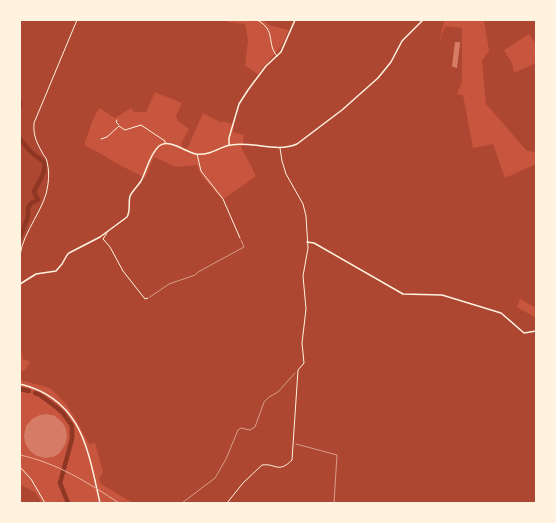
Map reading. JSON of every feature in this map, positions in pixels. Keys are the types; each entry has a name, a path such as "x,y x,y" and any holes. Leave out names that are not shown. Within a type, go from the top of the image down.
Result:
{"street":[{"path":"20,255 23,240 33,225 45,195 48,183 47,162 35,141 33,131 34,123 77,20"},
{"path":"257,20 267,27 274,52 277,56"},
{"path":"229,145 228,140 234,116 241,100 266,66 284,47 295,20"},
{"path":"117,120 116,122 119,126 125,130 142,125 166,143 197,154 212,153 229,145 280,148 292,146 301,141 353,101 386,69 392,62 402,41 423,20"},
{"path":"101,138 107,137 119,126"},
{"path":"20,284 40,272 56,271 69,253 107,232 128,215 131,194 142,179 155,150 166,143"},
{"path":"227,503 243,483 262,465 278,468 291,462 292,460 298,370 304,363 302,338 306,309 303,276 308,248 306,216 303,204 286,174 280,148"},
{"path":"197,154 201,171 223,199 240,238"},
{"path":"107,232 103,239 110,247 123,271 134,287 145,299 148,298"},
{"path":"307,242 314,243 402,294 442,295 501,313 524,333 536,331"},
{"path":"20,384 47,393 58,402 71,417 86,446 100,503"},
{"path":"20,467 31,479 45,503"}],"path":[{"path":"148,298 169,284 195,275 244,247 240,238"},
{"path":"182,503 215,478 226,459 238,430 241,428 250,430 255,428 264,402 278,392 298,370"},
{"path":"294,443 337,454 334,503"}],"shaded area":[{"path":"20,20 225,20 245,24 248,40 245,66 258,74 283,43 288,30 269,25 262,20 444,20 440,42 445,26 462,28 462,81 457,94 463,95 473,148 493,144 505,178 536,164 536,308 520,299 517,307 536,318 536,503 133,503 101,484 99,479 103,472 95,443 89,444 66,404 50,388 20,380 20,371 24,371 30,362 23,359 20,347","holes":["155,92 182,103 176,116 178,121 189,129 181,144 183,147 187,149 203,113 222,123 223,121 234,125 233,132 244,135 241,147 255,174 255,177 225,198 221,198 201,175 197,165 176,167 154,157 145,178 84,145 92,122 99,108 115,118 131,108 134,112 146,112"]},
{"path":"484,20 536,20 536,44 529,34 504,50 512,63 514,73 536,63 536,153 526,150 486,104 482,61 489,51"},
{"path":"20,475 21,485 35,492 42,503 20,503"}],"building":[{"path":"455,42 460,42 457,68 452,66"},
{"path":"47,414 56,416 62,422 66,429 67,437 65,445 60,453 53,457 45,458 37,456 30,451 25,443 24,435 26,426 32,419 40,415"}],"waterway":[{"path":"20,139 31,152 44,162 45,166 34,192 38,200 31,203 28,208 28,217 20,237"},
{"path":"20,389 29,391"},
{"path":"35,393 40,395 63,413 72,426 72,439 60,483 68,503"}],"railway":[{"path":"20,455 34,458 59,468 119,503"}]}
